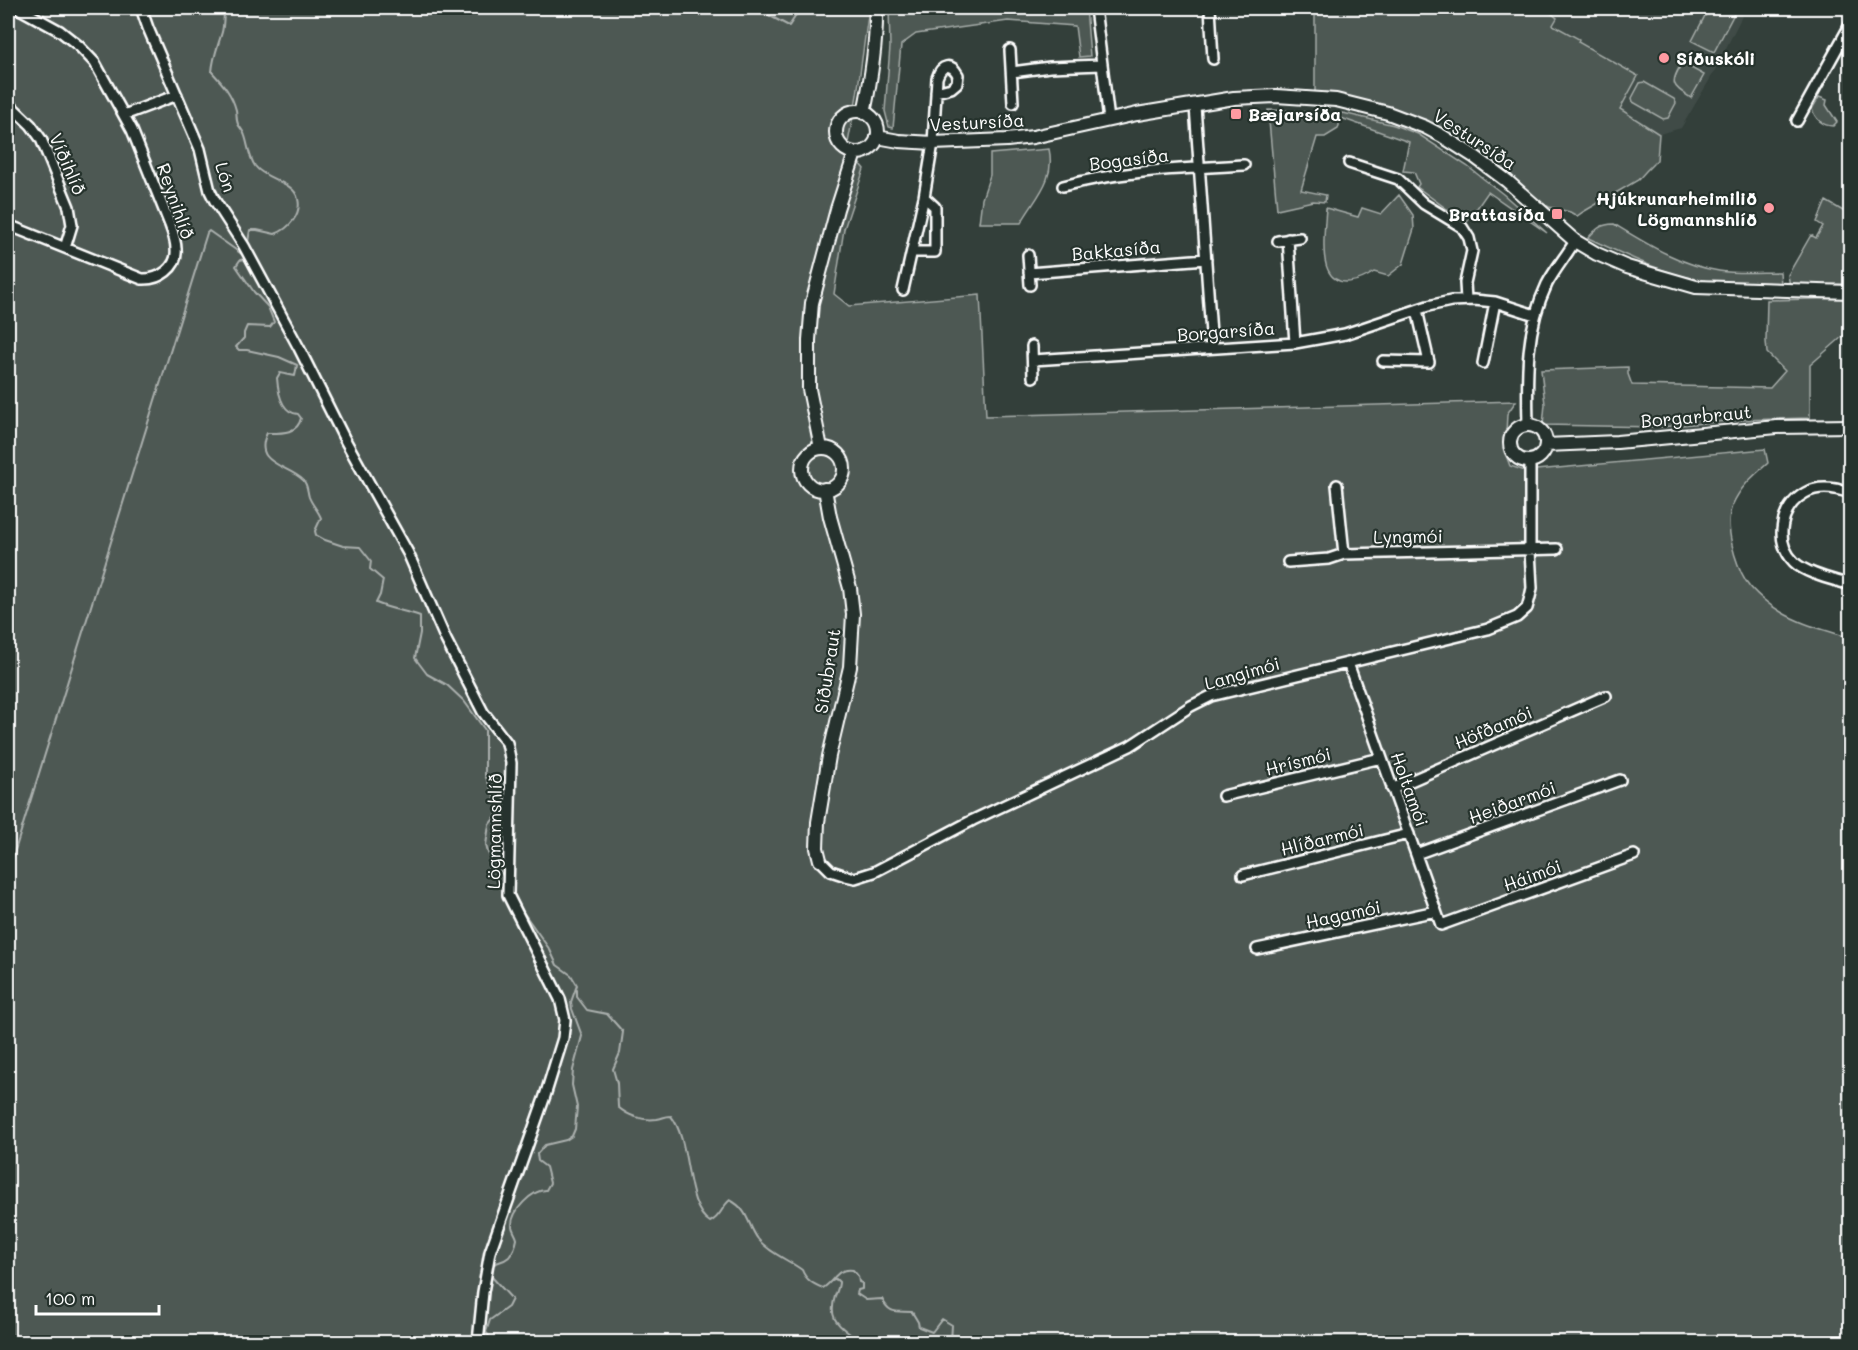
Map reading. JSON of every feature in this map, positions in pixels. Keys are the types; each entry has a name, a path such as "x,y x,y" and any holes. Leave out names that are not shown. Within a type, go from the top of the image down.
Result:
{"street":[{"name":"Reynihlíð","path":"8,225 142,279 158,277 167,271 176,253 174,237 132,130 95,63 88,54 60,32 18,8"},
{"name":"Lón","path":"141,8 200,149 210,191 246,250 299,348"},
{"path":"864,113 877,21 876,8"},
{"path":"1095,8 1109,120"},
{"path":"1210,8 1213,59"},
{"path":"1797,121 1851,25"},
{"path":"1010,50 1013,103"},
{"path":"1012,72 1101,65"},
{"path":"903,290 924,197 933,143 936,92"},
{"path":"124,115 177,95"},
{"name":"Vestursíða","path":"877,136 899,141 933,143 996,141 1033,137 1109,120 1245,98 1297,96 1353,104 1407,119 1442,136 1522,193 1575,241 1627,267 1696,287 1851,292"},
{"name":"Víðihlíð","path":"8,103 26,120 41,140 69,207 72,225 65,248"},
{"path":"1195,106 1212,348"},
{"path":"858,111 873,119 877,136 870,148 855,153 843,148 839,143 836,137 837,124 845,115 858,111"},
{"path":"821,448 809,389 812,303 837,209 855,153"},
{"path":"1349,163 1398,179 1424,204 1462,227 1469,238 1472,251 1465,283 1466,300"},
{"path":"1199,168 1244,165"},
{"name":"Bogasíða","path":"1063,186 1121,174 1162,169 1199,168"},
{"path":"912,252 935,252 936,207 924,197"},
{"path":"1295,343 1283,240 1300,238"},
{"path":"1528,426 1528,344 1535,315 1547,284 1575,241"},
{"path":"1028,255 1030,285"},
{"name":"Bakkasíða","path":"1029,273 1206,259"},
{"name":"Borgarsíða","path":"1032,360 1295,343 1345,334 1440,303 1466,300 1495,302 1535,315"},
{"path":"1483,363 1495,302"},
{"path":"1417,310 1429,362"},
{"path":"1032,346 1033,377"},
{"name":"Lögmannshlíð","path":"299,348 344,438 408,553 446,640 483,712 507,743 511,763 508,895 561,999 565,1020 563,1038 545,1096 490,1251 478,1342"},
{"path":"1383,362 1439,362"},
{"path":"1534,426 1543,434 1546,445 1540,456 1524,461 1515,455 1510,445 1513,434 1522,427 1534,426"},
{"name":"Borgarbraut","path":"1546,445 1617,442 1777,427 1851,426"},
{"path":"821,448 836,452 843,468 843,476 839,482 825,489 814,488 808,484 802,471 806,457 821,448"},
{"name":"Langimói","path":"819,860 838,874 855,878 864,876 886,867 973,820 1130,746 1191,706 1211,696 1488,629 1517,617 1527,608 1530,597 1532,570 1530,461"},
{"path":"1337,485 1344,554"},
{"path":"1851,493 1825,488 1805,493 1788,510 1781,529 1787,553 1795,563 1803,569 1851,585"},
{"name":"Síðubraut","path":"819,860 817,848 821,803 829,756 850,667 853,614 850,588 830,517 825,489"},
{"name":"Lyngmói","path":"1288,562 1329,559 1344,554 1557,549"},
{"name":"Holtamói","path":"1348,663 1441,925"},
{"name":"Höfðamói","path":"1392,789 1606,696"},
{"name":"Hrísmói","path":"1223,796 1381,758"},
{"name":"Heiðarmói","path":"1416,854 1620,780"},
{"name":"Hlíðarmói","path":"1243,875 1409,834"},
{"name":"Háimói","path":"1441,925 1634,855"},
{"name":"Hagamói","path":"1257,949 1436,911"}],"shaded area":[{"path":"8,8 869,8 847,148 864,169 844,229 834,294 849,306 980,295 986,416 1516,401 1507,414 1505,453 1510,466 1525,471 1765,449 1768,463 1743,487 1735,499 1730,514 1732,544 1742,573 1757,594 1789,617 1850,638 1850,1342 8,1342"},
{"path":"889,8 1086,8 1090,56 1079,57 1075,26 1008,21 916,34 901,45 893,128 889,127 885,111 890,47"},
{"path":"1330,8 1545,8 1557,18 1553,25 1638,76 1620,109 1659,134 1657,160 1638,180 1577,216 1549,207 1533,198 1477,155 1377,104 1315,92 1315,12"},
{"name":"Síðuskóli","path":"1545,8 1746,8 1713,74 1681,128 1659,134 1620,109 1637,75 1578,42 1579,39 1553,25 1557,18"},
{"path":"1709,8 1737,8 1714,52 1692,41"},
{"path":"1682,63 1704,75 1691,98 1674,84"},
{"path":"1644,82 1674,99 1676,103 1668,118 1663,119 1633,102 1632,98 1640,83"},
{"path":"1819,97 1827,100 1826,105 1837,122 1833,126 1823,123 1813,113 1812,109"},
{"path":"1268,110 1300,111 1323,117 1343,113 1394,125 1418,134 1467,166 1547,233 1488,192 1468,221 1417,187 1419,184 1414,172 1403,171 1409,142 1341,118 1338,129 1325,137 1317,137 1301,190 1326,195 1325,202 1313,201 1277,209"},
{"path":"1049,149 1050,170 1047,179 1021,223 979,223 982,199 990,175 990,154"},
{"path":"1399,195 1413,215 1414,229 1403,264 1388,276 1374,272 1356,281 1337,280 1332,276 1326,264 1324,240 1326,208 1358,217 1362,208 1381,214"},
{"path":"1826,201 1850,215 1850,284 1790,286 1788,275 1811,235 1816,238 1823,226 1817,222"},
{"path":"1614,224 1664,253 1691,264 1719,271 1780,272 1781,285 1739,284 1683,276 1641,262 1588,238 1599,228"},
{"path":"1850,298 1850,330 1810,365 1810,418 1740,420 1660,427 1543,425 1545,404 1541,370 1628,367 1632,385 1770,388 1785,371 1767,353 1767,300"}],"waterway":[{"path":"225,8 223,29 212,72 232,99 237,122 244,134 255,166 265,175 291,188 299,205 293,220 280,232 275,234 250,230 247,248"},
{"path":"755,8 789,26 801,8"},
{"path":"8,873 207,233 209,231 243,255"},
{"path":"244,253 245,259 240,260 236,266 254,292 268,307 274,322 270,327 247,326 244,338 236,347 239,350 279,357 297,365 295,376 280,373 277,378 282,401 288,410 298,414 301,418 293,430 267,433 264,451 274,463 305,482 310,500 321,518 315,531 316,535 343,546 360,547 371,561 370,569 383,580 376,603 420,616 420,633 415,658 427,674 447,685 464,701 485,730 485,775 499,807 498,813 489,825 486,845 488,853 505,879"},
{"path":"493,1342 486,1332 490,1320 508,1307 512,1299 491,1276 492,1266 509,1257 514,1248 517,1239 512,1228 513,1220 523,1202 540,1191 546,1190 550,1183 546,1167 538,1161 537,1154 545,1145 566,1140 572,1136 575,1129 577,1107 572,1085 573,1070 582,1036 571,1002 577,985 571,975 557,965 550,950 523,912 512,891"},
{"path":"577,990 577,997 587,1010 607,1014 623,1032 620,1053 613,1069 617,1083 618,1107 641,1118 657,1119 671,1116 678,1127 696,1203 710,1222 717,1217 730,1200 741,1208 758,1239 773,1252 802,1270 813,1283 823,1288 839,1273 853,1270 859,1282 862,1283 862,1289 858,1290 857,1294 866,1300 882,1299 888,1308 894,1311 912,1312 919,1327 932,1332 942,1319 952,1325 951,1342"},
{"path":"832,1281 836,1279 839,1282 833,1303 833,1314 840,1326 850,1334 849,1342"}],"place":[{"name":"Síðuskóli","path":"1664,58"},
{"name":"Bæjarsíða","path":"1236,114"},
{"name":"Hjúkrunarheimilið Lögmannshlíð","path":"1769,208"},
{"name":"Brattasíða","path":"1557,214"}]}
